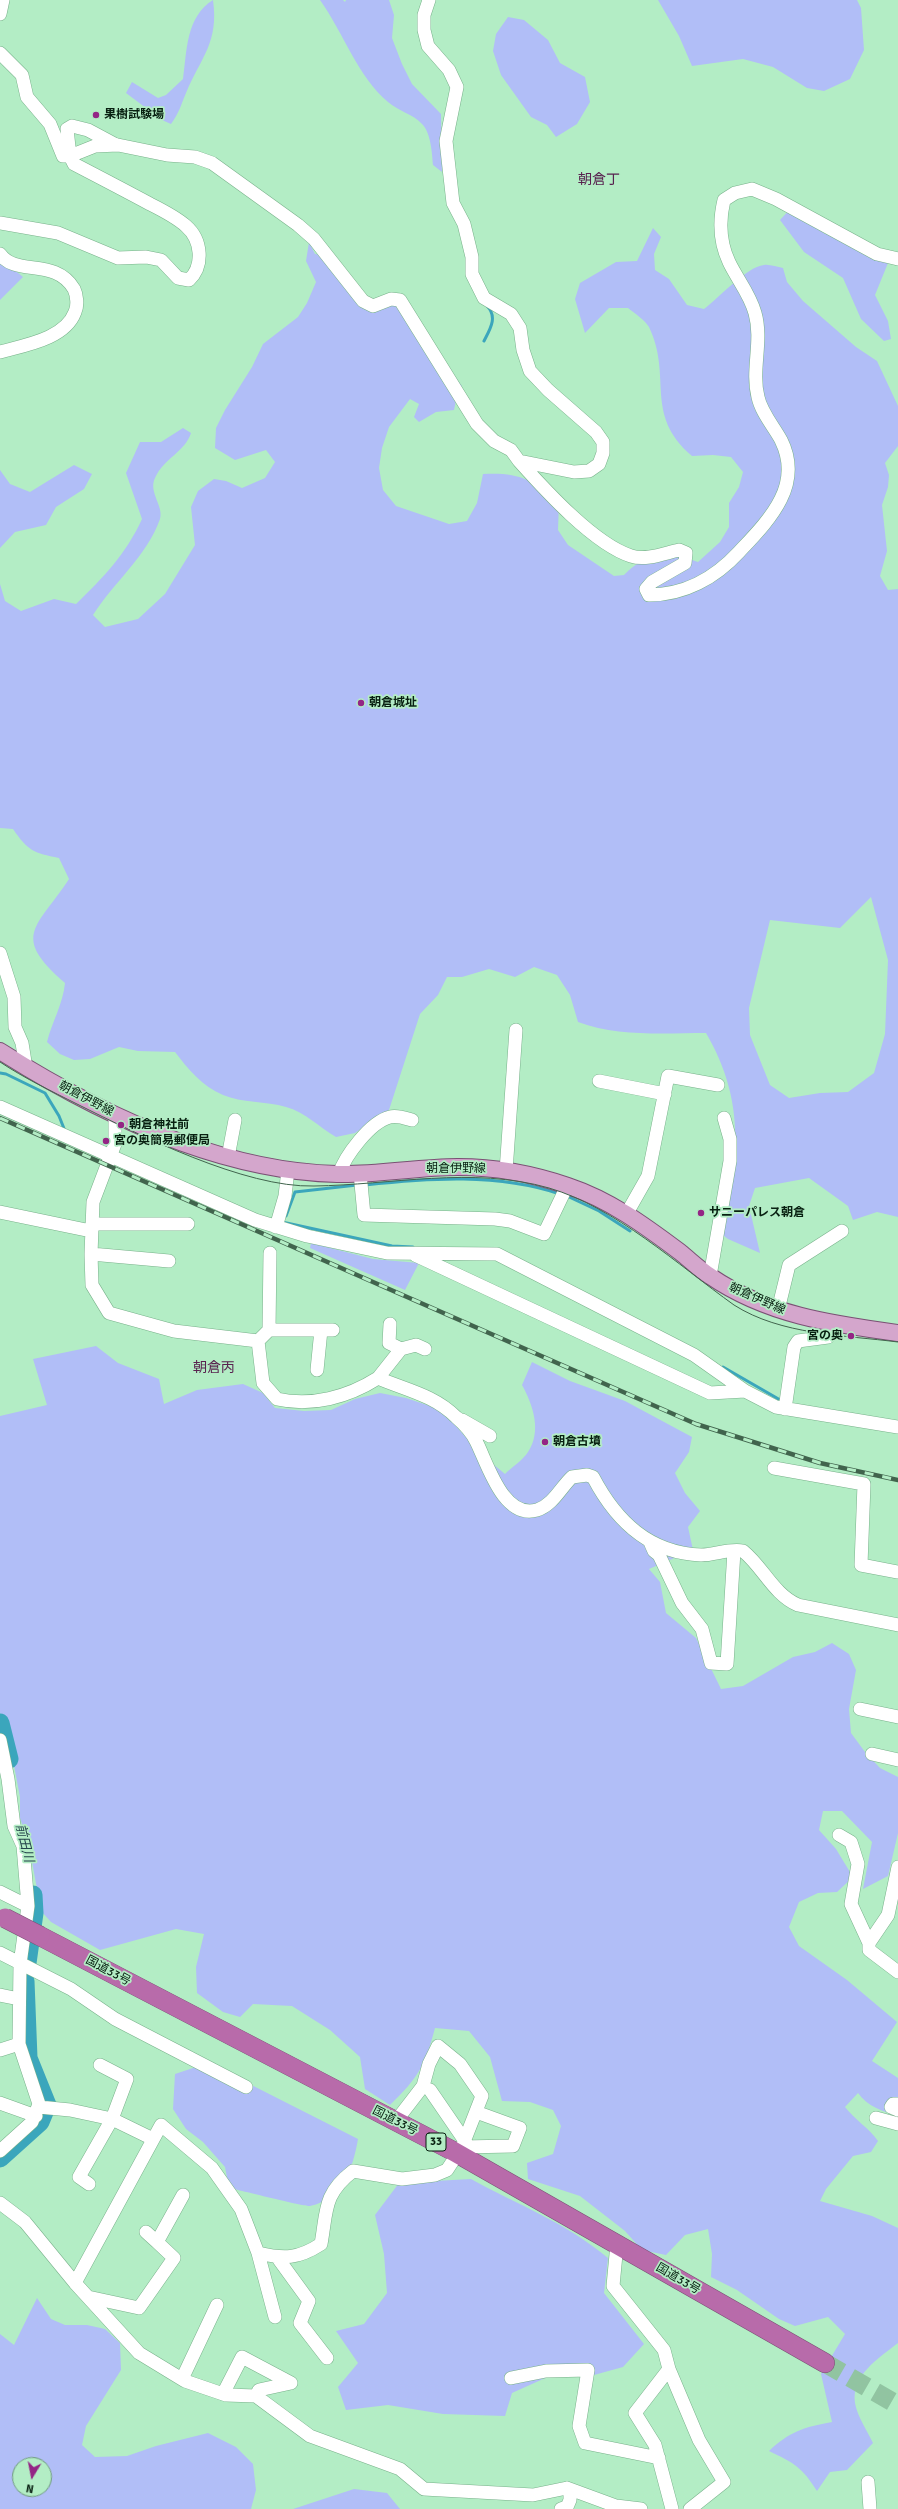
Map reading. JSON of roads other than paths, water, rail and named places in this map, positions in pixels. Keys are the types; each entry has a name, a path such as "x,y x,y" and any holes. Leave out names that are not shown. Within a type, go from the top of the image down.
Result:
{"highway":[{"name":"国道33号","path":"2,1917 396,2121 461,2147 617,2244 825,2363"}],"main road":[{"name":"朝倉伊野線","path":"0,1051 26,1068 115,1114 168,1138 228,1157 288,1170 339,1174 459,1167 506,1171 567,1186 597,1198 627,1213 710,1276 752,1300 778,1310 832,1324 898,1333"}],"street":[{"path":"0,14 3,0"},
{"path":"429,0 424,15 424,30 428,46 449,70 457,87 446,141 453,203 464,224 472,257 472,274 484,298 511,314 520,328 523,350 530,371 548,390 596,432 602,442 603,453 599,464 589,471 574,472 519,461"},
{"path":"0,53 22,75 27,97 50,124 63,156 70,156 95,146 118,145 167,155 195,157 212,163 298,225 314,240 363,301 373,306 391,299 400,300 477,424 494,441 511,450 519,461 564,508 586,527 631,556 645,557 680,550 686,553 685,563 652,582 646,589 649,595 681,592 695,586 730,562 768,521 785,492 789,466 782,442 758,399 755,379 759,348 755,313 747,292 728,261 722,239 719,222 724,200 735,193 752,189 776,199 877,254 898,259"},
{"path":"0,223 58,233 118,258 146,257 162,260 178,278 189,280 197,273 200,264 198,246 187,227 168,214 74,164 70,156 67,130 72,126 88,130 118,145"},
{"path":"0,254 4,259 18,266 50,269 68,280 76,293 77,309 71,322 58,333 0,352"},
{"path":"0,953 14,997 15,1028 22,1043 26,1068"},
{"path":"506,1171 516,1030"},
{"path":"627,1213 648,1176 668,1076 671,1075 718,1085"},
{"path":"599,1081 665,1094"},
{"path":"0,1108 110,1158 255,1220 276,1227 387,1254 497,1254 694,1355 745,1391 776,1407 898,1427"},
{"path":"115,1114 115,1144 93,1202 91,1227 92,1285 109,1313 174,1330 258,1341"},
{"path":"339,1174 342,1164 355,1146 382,1120 392,1116 412,1120"},
{"path":"710,1276 730,1161 730,1139 724,1118"},
{"path":"228,1157 235,1120"},
{"path":"276,1227 285,1196 288,1170"},
{"path":"360,1173 364,1215 495,1219 510,1221 544,1234 567,1186"},
{"path":"0,1212 91,1227 188,1224"},
{"path":"778,1310 789,1265 842,1231"},
{"path":"258,1341 269,1330 270,1253"},
{"path":"91,1254 169,1261"},
{"path":"414,1255 710,1393 745,1391"},
{"path":"390,1324 389,1343 401,1349"},
{"path":"785,1409 794,1347 798,1341 828,1337 832,1324"},
{"path":"269,1330 327,1330 317,1370"},
{"path":"258,1341 263,1383 276,1399 295,1401 326,1400 340,1397 378,1378 401,1349 416,1345 425,1349"},
{"path":"378,1378 429,1397 457,1418 490,1436"},
{"path":"457,1418 475,1438 500,1492 517,1508 537,1510 547,1504 572,1477 587,1475 593,1477 604,1499 619,1518 649,1540 669,1551 692,1555 744,1551 756,1561 785,1599 798,1605 898,1625"},
{"path":"774,1468 864,1484 861,1564 898,1572"},
{"path":"649,1540 650,1547 659,1555 682,1603 702,1629 711,1663 727,1664 734,1551"},
{"path":"860,1709 898,1717"},
{"path":"0,1740 8,1779 14,1826 23,1846 28,1906 20,1964 19,2044 23,2061 42,2110"},
{"path":"872,1754 898,1760"},
{"path":"839,1835 851,1842 858,1864 851,1904 869,1943 869,1950 898,1972"},
{"path":"869,1943 888,1915 898,1867"},
{"path":"0,1892 28,1906"},
{"path":"0,1954 71,1990 115,2019 246,2088"},
{"path":"0,1995 19,1999"},
{"path":"0,2050 19,2044"},
{"path":"258,2253 278,2257 303,2255 321,2244 327,2205 338,2183 353,2171 402,2179 415,2179 435,2175 447,2170 461,2147 482,2096 460,2064 438,2046 429,2064 423,2086 396,2121"},
{"path":"89,2184 79,2177 112,2119 127,2079 100,2065"},
{"path":"430,2090 461,2147"},
{"path":"0,2103 112,2119 153,2139"},
{"path":"898,2104 893,2104 891,2107 898,2110"},
{"path":"0,2151 19,2135 42,2110"},
{"path":"461,2147 513,2146 520,2128 476,2112"},
{"path":"876,2118 898,2124"},
{"path":"75,2283 161,2125 212,2168 241,2209 258,2253 275,2317"},
{"path":"157,2242 183,2195"},
{"path":"0,2203 25,2222 75,2283 138,2353 182,2379 223,2394 256,2396 310,2436 400,2469 424,2489 533,2495 567,2488 616,2506 641,2509"},
{"path":"88,2297 139,2308 174,2258 146,2232"},
{"path":"617,2244 612,2286 664,2350 668,2369 699,2440 724,2482 690,2509"},
{"path":"278,2257 309,2301 300,2323 327,2358"},
{"path":"182,2379 217,2305"},
{"path":"223,2394 242,2357 291,2383 260,2390 256,2396"},
{"path":"668,2369 635,2413 655,2445 672,2509"},
{"path":"511,2378 546,2371 588,2370 580,2426 585,2444 659,2458"},
{"path":"868,2482 870,2509"},
{"path":"560,2509 567,2507 570,2500 570,2490 567,2488"}],"waterway":[{"path":"484,341 492,323 492,314 487,306"},
{"path":"0,1073 6,1074 45,1093 59,1116 65,1131"},
{"path":"365,1185 438,1179 488,1180 536,1187 560,1194"},
{"path":"286,1216 295,1192 357,1185"},
{"path":"567,1196 599,1211 630,1231"},
{"path":"282,1222 392,1246 413,1247"},
{"path":"723,1367 782,1401"},
{"name":"前田川","path":"0,1723 9,1759"},
{"name":"前田川","path":"27,1963 34,1913 33,1895"},
{"name":"前田川","path":"0,2158 40,2122 47,2105 28,2058 25,1981"}],"tunnel":[{"path":"825,2363 898,2405"}],"tram line":[{"path":"0,1062 102,1117 161,1144 225,1169 257,1178 287,1184 314,1186 432,1178 491,1178 549,1188 574,1197 622,1223 668,1255 734,1305 752,1315 792,1328 813,1332 898,1342"}],"railway":[{"path":"0,1118 696,1424 820,1463 898,1480"}],"place":[{"name":"果樹試験場","path":"96,115"},
{"name":"朝倉城址","path":"361,703"},
{"name":"朝倉神社前","path":"121,1125"},
{"name":"宮の奥簡易郵便局","path":"106,1141"},
{"name":"サニーパレス朝倉","path":"701,1213"},
{"name":"宮の奥","path":"851,1336"},
{"name":"朝倉古墳","path":"545,1442"}],"district":[{"name":"朝倉丁","path":"599,180"},
{"name":"朝倉丙","path":"214,1368"}]}
